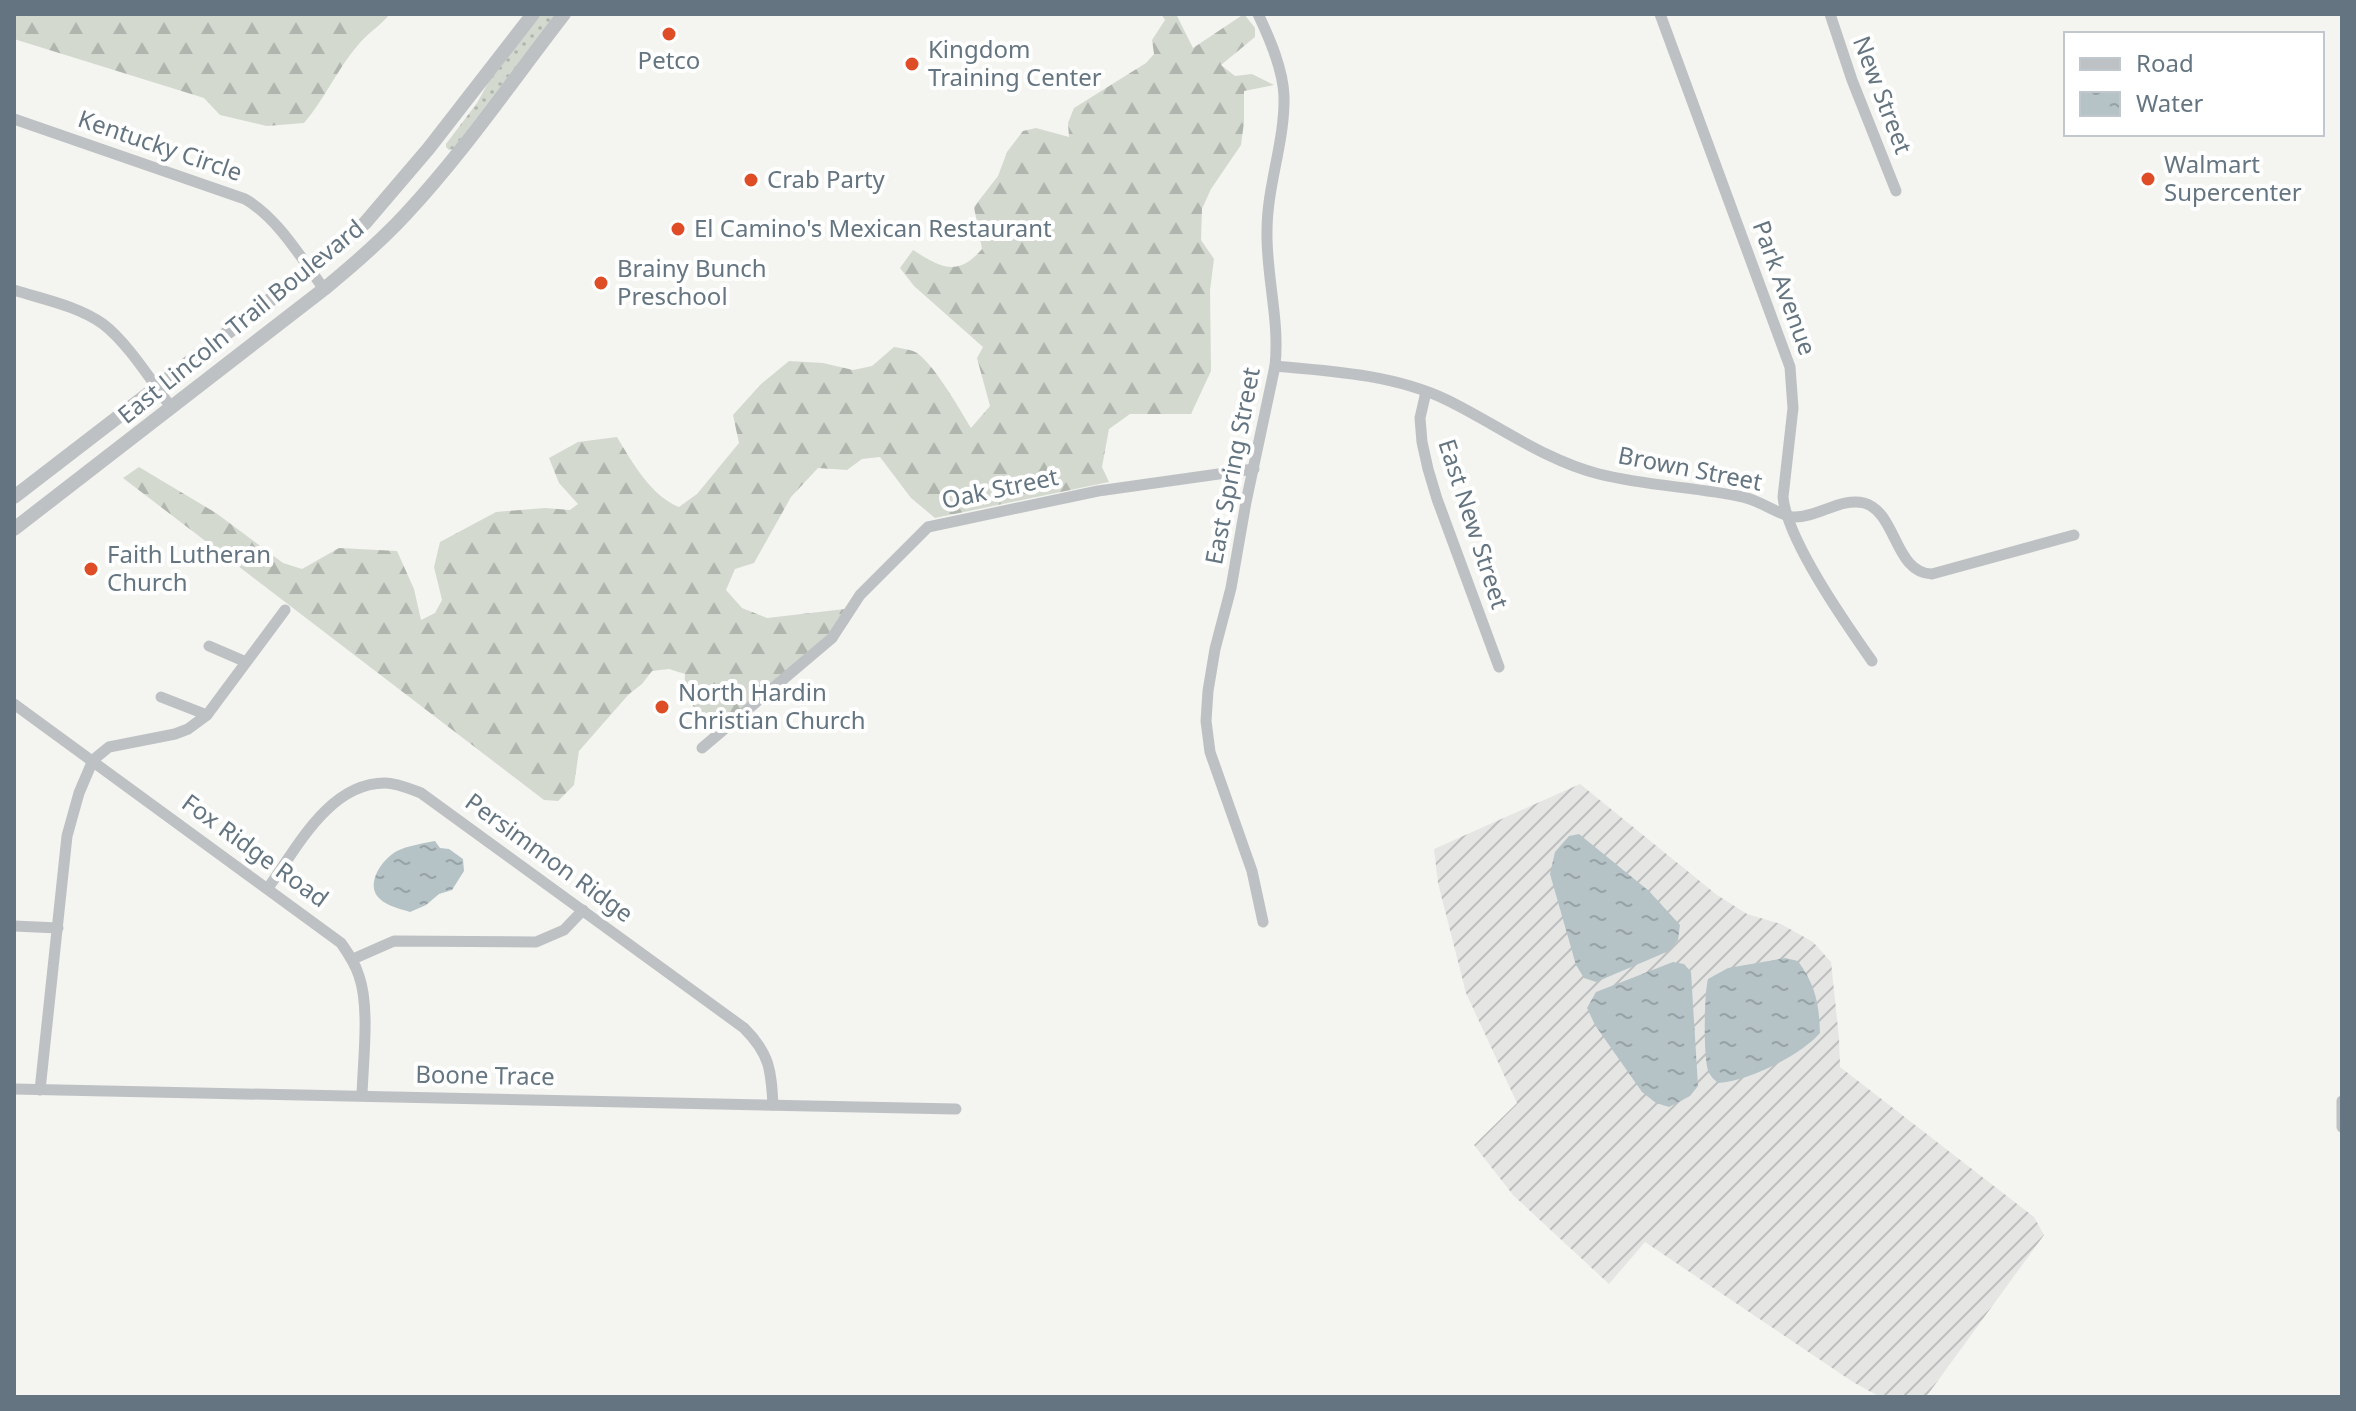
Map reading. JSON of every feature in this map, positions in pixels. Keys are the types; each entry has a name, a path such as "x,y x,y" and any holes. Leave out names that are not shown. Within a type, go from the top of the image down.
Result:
{"street":[{"name":"East Lincoln Trail Boulevard","path":"14,497 309,270 365,223 533,14"},
{"name":"East Lincoln Trail Boulevard","path":"14,529 370,250 420,198 564,14"},
{"name":"East Spring Street","path":"1258,14 1275,56 1284,97 1267,233 1277,335 1275,366 1231,588 1215,649 1206,721 1210,752 1252,871 1263,922"},
{"name":"Park Avenue","path":"1660,14 1790,367 1793,408 1783,497 1787,515 1792,530 1818,575 1872,661"},
{"name":"New Street","path":"1830,14 1852,80 1896,191"},
{"name":"Kentucky Circle","path":"14,119 245,199 272,221 324,289"},
{"path":"14,290 75,311 104,325 171,407"},
{"name":"Brown Street","path":"1275,366 1387,381 1426,392 1573,467 1630,480 1748,498 1787,515 1803,516 1855,502 1866,504 1882,516 1907,560 1917,571 1924,573 1932,574 2074,535"},
{"name":"East New Street","path":"1426,392 1420,418 1428,469 1499,667"},
{"name":"Oak Street","path":"702,748 832,638 860,595 928,527 1098,491 1254,469"},
{"path":"40,1090 67,836 79,793 93,760 109,747 175,734 207,715 285,610"},
{"path":"209,646 246,662"},
{"path":"161,697 207,715"},
{"name":"Fox Ridge Road","path":"14,704 334,937 353,959 364,999 362,1095"},
{"name":"Persimmon Ridge","path":"268,888 326,808 341,796 362,786 385,783 421,793 744,1028 768,1059 773,1105"},
{"path":"353,959 394,941 536,942 564,930 583,910"},
{"path":"14,926 58,928"},
{"name":"Boone Trace","path":"14,1089 956,1109"},
{"path":"2342,1101 2342,1127"}],"shaded area":[{"path":"1580,784 1717,895 1747,914 1781,924 1813,942 1831,962 1840,1067 2034,1217 2044,1235 1926,1397 1880,1397 1645,1242 1609,1284 1513,1195 1474,1145 1517,1103 1466,993 1438,883 1434,849"}],"green space":[{"path":"14,14 390,14 351,54 304,123 267,126 220,115 204,98 14,39"},
{"path":"541,14 556,14 453,149 449,150 446,144"},
{"path":"1161,14 1176,14 1193,48 1244,14 1255,28 1255,37 1221,65 1235,76 1252,74 1274,85 1244,91 1241,145 1211,189 1202,209 1201,240 1214,259 1210,290 1211,371 1191,414 1130,414 1109,429 1102,467 1109,482 935,518 911,498 880,457 862,459 847,470 818,468 791,497 754,563 735,569 726,590 742,608 767,618 845,609 827,636 714,731 684,695 685,674 669,669 652,671 579,751 574,785 558,801 544,800 123,478 139,467 216,513 283,563 302,569 339,548 397,551 414,589 421,620 435,613 442,600 434,567 440,542 496,512 545,508 570,510 578,504 559,483 549,458 578,442 617,437 651,487 679,507 697,494 739,443 733,415 761,384 789,361 823,363 853,370 872,366 894,347 913,351 928,363 971,428 990,406 977,358 983,347 914,286 900,268 913,250 948,267 956,267 973,258 982,249 974,207 998,176 1007,152 1023,131 1036,128 1069,137 1068,123 1074,108 1146,63 1154,54 1152,40 1165,20"}],"water":[{"path":"1579,834 1649,891 1680,925 1678,940 1669,951 1596,982 1584,978 1576,965 1550,874 1555,852 1569,836"},
{"path":"435,841 440,848 449,849 463,859 464,871 452,890 439,894 426,905 410,912 380,899 374,880 386,860 401,849"},
{"path":"1785,958 1798,961 1813,987 1820,1033 1800,1050 1773,1066 1744,1078 1718,1083 1707,1066 1705,1012 1708,979 1728,968"},
{"path":"1673,962 1684,964 1691,972 1698,1086 1690,1096 1669,1107 1656,1103 1642,1092 1595,1025 1587,1008 1596,992"}],"place":[{"name":"Petco","path":"669,34"},
{"name":"Kingdom Training Center","path":"912,64"},
{"name":"Walmart Supercenter","path":"2148,179"},
{"name":"Crab Party","path":"751,180"},
{"name":"El Camino's Mexican Restaurant","path":"678,229"},
{"name":"Brainy Bunch Preschool","path":"601,283"},
{"name":"Faith Lutheran Church","path":"91,569"},
{"name":"North Hardin Christian Church","path":"662,707"}]}
